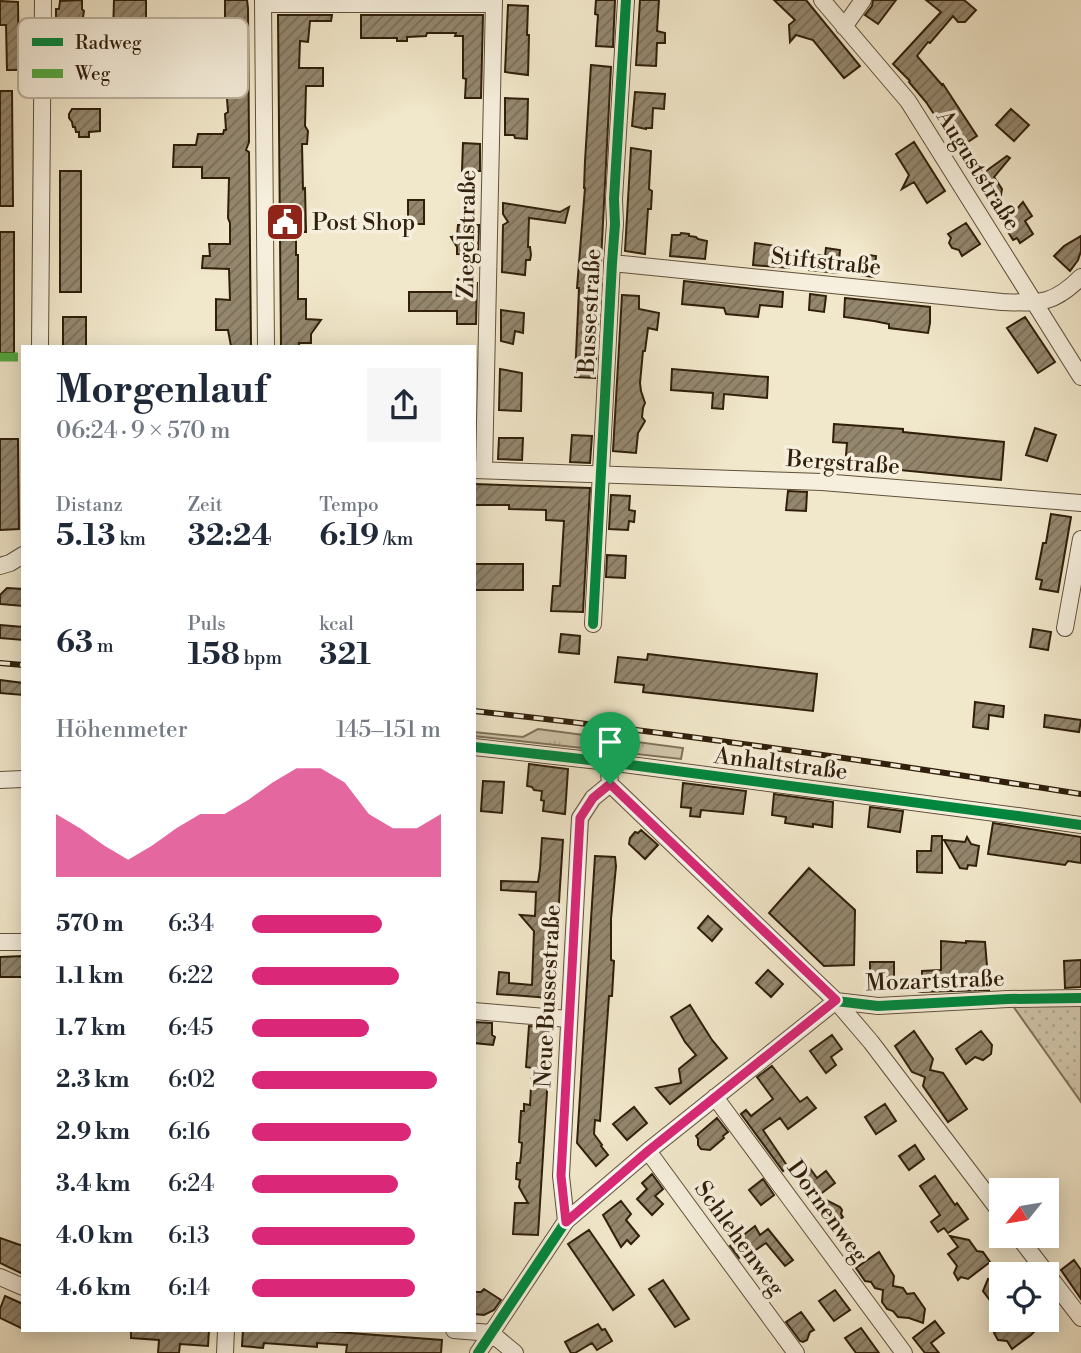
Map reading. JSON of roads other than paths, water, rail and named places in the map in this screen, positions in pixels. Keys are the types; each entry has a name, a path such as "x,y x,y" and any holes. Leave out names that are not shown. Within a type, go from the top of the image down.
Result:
{"street":[{"path":"43,0 43,18"},
{"name":"Bussestraße","path":"593,624 626,0"},
{"name":"Auguststraße","path":"821,0 908,101 1081,377"},
{"path":"844,27 863,0"},
{"path":"266,345 263,2 493,2"},
{"name":"Ziegelstraße","path":"479,470 493,2"},
{"path":"40,345 42,98"},
{"name":"Stiftstraße","path":"612,263 1002,302 1036,303"},
{"path":"1036,303 1062,295 1081,277"},
{"name":"Bergstraße","path":"479,470 822,482 1081,503"},
{"path":"1065,628 1081,539"},
{"path":"0,566 21,556"},
{"name":"Anhaltstraße","path":"476,747 608,762 1081,825"},
{"path":"608,762 610,784 836,1000 872,1042 989,1197"},
{"path":"0,780 21,779"},
{"name":"Neue Bussestraße","path":"566,1222 561,1176 580,818 593,798 610,784"},
{"path":"0,943 21,942"},
{"name":"Mozartstraße","path":"478,1353 566,1222 648,1151 836,1000 878,1006 1081,998"},
{"path":"476,1011 568,1019"},
{"name":"Dornenweg","path":"715,1097 904,1353"},
{"name":"Schlehenweg","path":"648,1151 796,1353"},
{"path":"1027,1248 1081,1318"},
{"path":"0,1276 21,1286"},
{"path":"225,1353 226,1332"},
{"path":"476,1332 491,1333 515,1353"}],"railway":[{"path":"0,663 21,665"},
{"path":"476,711 778,749 1081,794"}],"place":[{"name":"Post Shop","path":"285,222"}]}
